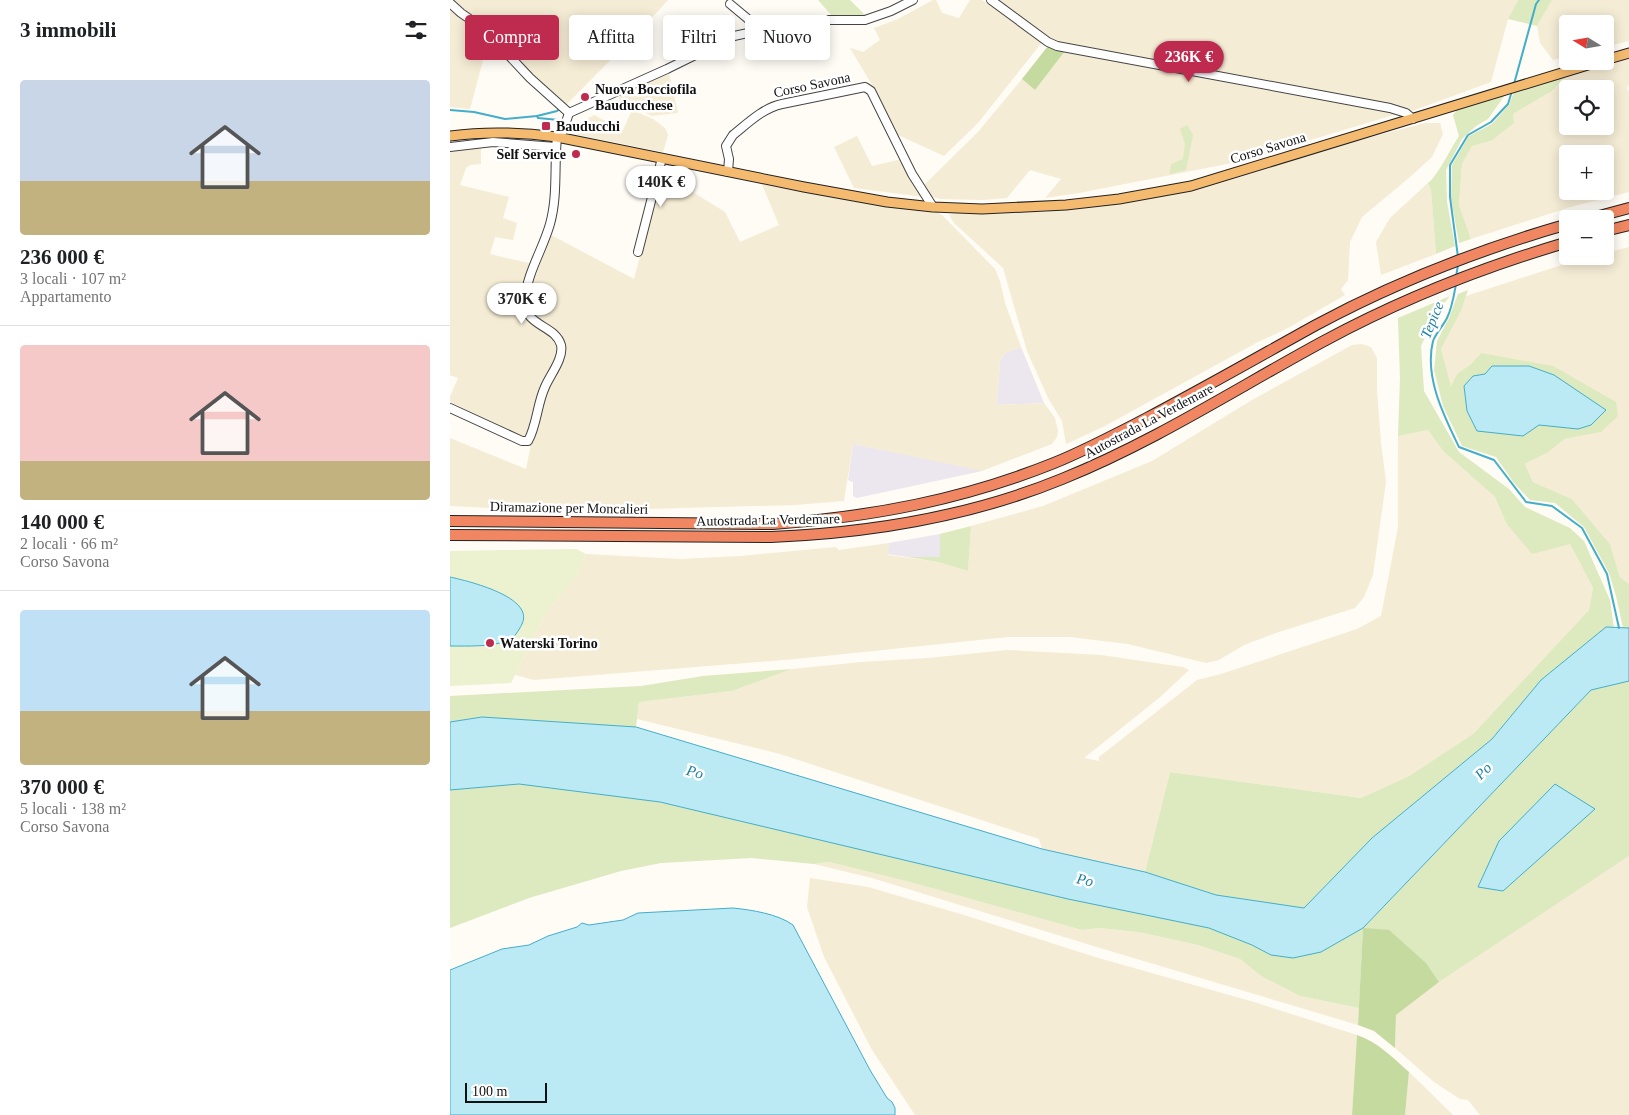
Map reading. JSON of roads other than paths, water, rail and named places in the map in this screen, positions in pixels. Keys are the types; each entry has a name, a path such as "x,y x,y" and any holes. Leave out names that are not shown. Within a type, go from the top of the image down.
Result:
{"highway":[{"path":"1614,212 1629,208"},
{"path":"1614,229 1629,225"},
{"name":"Autostrada La Verdemare","path":"688,523 773,524 847,518 916,506 999,483 1056,462 1110,438 1318,324 1396,286 1467,257 1559,227"},
{"name":"Autostrada La Verdemare","path":"687,536 771,537 848,532 917,522 992,504 1060,480 1126,451 1325,340 1387,309 1466,276 1526,254 1559,245"},
{"name":"Diramazione per Moncalieri","path":"450,521 688,523"},
{"name":"Diramazione per Moncalieri","path":"450,535 687,536"}],"main road":[{"path":"1614,57 1629,53"},
{"name":"Corso Savona","path":"450,136 482,132 523,132 557,137 846,195 934,207 982,209 1066,205 1120,199 1191,186 1572,70"}],"street":[{"path":"830,20 865,20 891,11 913,0"},
{"path":"991,0 1048,42 1063,48 1390,108 1406,113 1413,119"},
{"path":"450,3 484,29 530,78 564,108"},
{"path":"730,4 745,16"},
{"path":"564,108 667,69 734,36 745,34"},
{"name":"Corso Savona","path":"728,172 729,159 726,146 733,134 761,112 773,106 866,87 871,91 912,174 934,207"},
{"path":"450,408 522,442 528,441 531,435 541,395 557,363 561,346 558,338 534,321 525,307 528,285 544,243 552,215 556,184 557,137 563,131 564,108"},
{"path":"450,147 494,142 556,147"},
{"path":"638,252 662,158"}],"water":[{"path":"1492,366 1529,366 1554,375 1606,410 1591,425 1578,429 1539,425 1523,436 1477,431 1467,411 1464,386 1473,376 1485,374"},
{"path":"450,577 498,592 510,598 519,606 523,614 522,624 514,636 510,640 493,644 450,646"},
{"name":"Po","path":"1606,627 1629,628 1629,681 1591,690 1363,928 1321,952 1293,958 1271,955 1252,945 1209,928 1068,899 660,802 519,784 450,790 450,722 482,717 636,727 1042,849 1145,872 1216,895 1304,908 1372,838 1492,739 1541,680"},
{"path":"1555,784 1595,809 1503,891 1478,887 1499,841"},
{"path":"733,908 772,915 793,925 870,1070 887,1098 892,1102 895,1108 895,1115 450,1115 450,970 502,949 529,945 548,936 577,927 582,923 589,925 623,920 638,913"}],"waterway":[{"name":"Tepice","path":"1514,84 1536,4 1539,0"},
{"name":"Tepice","path":"1458,257 1450,197 1450,165 1468,135 1491,122 1508,104 1512,91"},
{"path":"450,110 474,112 505,119 537,116 557,111 560,108"},
{"path":"537,116 538,118 559,120"},
{"name":"Tepice","path":"1456,277 1458,265"},
{"name":"Tepice","path":"1456,284 1450,310 1433,341 1431,355 1433,382 1453,435 1459,447 1494,460 1526,502 1552,506 1582,528 1607,574 1619,628"}],"place":[{"name":"Nuova Bocciofila Bauducchese","path":"585,97"},
{"name":"Bauducchi","path":"546,126"},
{"name":"Self Service","path":"576,154"},
{"name":"Waterski Torino","path":"490,643"}]}
